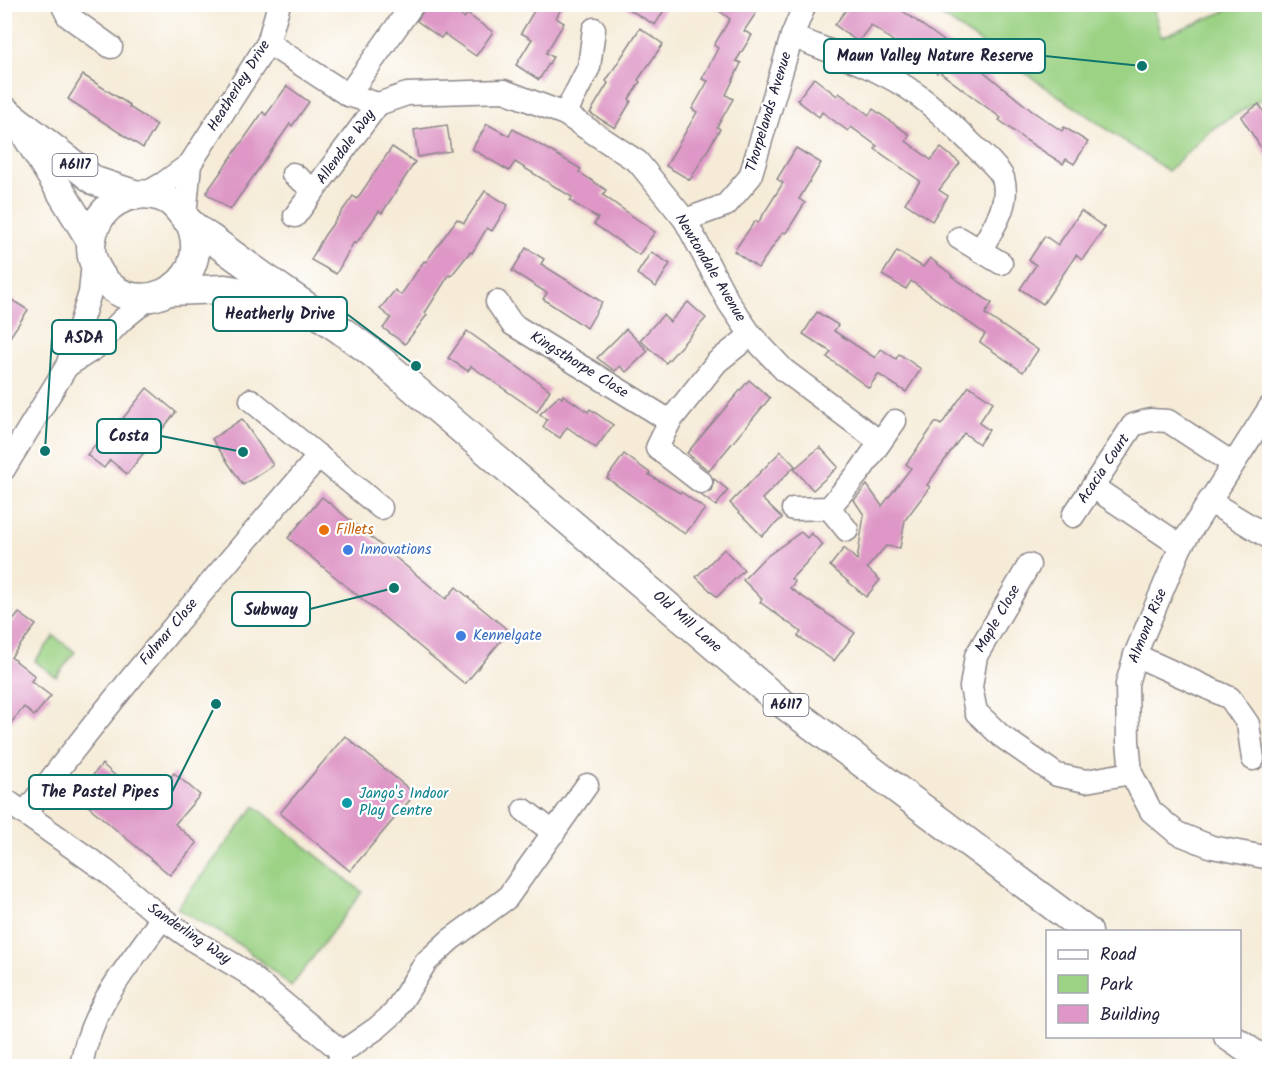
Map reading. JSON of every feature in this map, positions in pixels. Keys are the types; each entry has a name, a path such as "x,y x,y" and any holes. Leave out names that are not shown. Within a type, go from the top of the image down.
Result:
{"main road":[{"name":"Old Mill Lane","path":"12,117 95,181 161,197 172,203 187,220 296,301 327,319 376,356 774,697 1085,930"},
{"name":"Old Mill Lane","path":"12,117 92,252 102,278 114,290 131,297 225,290 296,301"},
{"path":"92,252 94,227 106,210 123,198 141,194"},
{"path":"159,295 181,282 194,257 195,242 187,220"},
{"path":"1231,1038 1269,1065"}],"street":[{"path":"62,4 68,15 111,47"},
{"name":"Heatherley Drive","path":"141,194 164,183 190,164 268,43 279,4"},
{"path":"348,95 413,4"},
{"name":"Thorpelands Avenue","path":"685,220 726,205 750,177 792,36 805,4"},
{"path":"565,114 589,67 594,29"},
{"path":"792,36 879,72 907,87 934,108 987,159 1002,177 1004,195 1001,212 980,251"},
{"path":"268,43 348,95 378,104"},
{"name":"Newtondale Avenue","path":"378,104 407,94 504,92 565,114 638,162 685,220 729,303 751,335 784,370 880,442"},
{"name":"Allendale Way","path":"295,216 378,104"},
{"name":"Heatherley Drive","path":"187,220 190,164"},
{"name":"Allendale Way","path":"293,174 314,190"},
{"path":"958,238 1001,263"},
{"path":"4,469 67,366 90,293 92,252"},
{"path":"67,366 95,348 122,320 159,295"},
{"name":"Kingsthorpe Close","path":"497,302 512,324 670,422"},
{"path":"701,482 657,448 670,422 717,362 751,335"},
{"path":"251,400 381,508"},
{"name":"Almond Rise","path":"1269,407 1181,546 1135,655 1127,684 1131,772 1151,811 1177,833 1212,848 1269,858"},
{"name":"Acacia Court","path":"1073,516 1133,425 1150,420 1168,421 1232,463"},
{"path":"793,509 829,508 860,471 895,421"},
{"name":"Fulmar Close","path":"25,813 138,669 319,456"},
{"path":"1093,487 1181,546"},
{"path":"1209,501 1269,538"},
{"path":"829,508 847,530"},
{"name":"Maple Close","path":"1029,565 976,656 970,687 976,712 1001,736 1057,775 1086,781 1131,772"},
{"path":"1135,655 1230,698 1248,724 1253,759"},
{"name":"Sanderling Way","path":"4,799 114,877 162,918 196,942 246,972 340,1059 394,1013 426,962 450,940 507,898 587,785"},
{"path":"524,810 554,833"},
{"path":"81,1066 85,1041 104,999 162,918"}],"green space":[{"path":"926,5 1153,5 1161,37 1237,5 1269,5 1269,94 1212,129 1168,171"},
{"path":"54,636 75,652 56,677 35,661"},
{"path":"255,806 362,892 291,987 241,946 177,908"}],"building":[{"path":"427,4 445,4 464,18 467,14 493,32 476,56 444,34 441,38 417,21"},
{"path":"538,4 564,4 556,18 564,23 546,53 553,57 539,80 516,65 532,39 521,33"},
{"path":"620,4 668,4 655,25"},
{"path":"710,4 762,4 744,31 752,35 736,61 741,63 726,95 733,99 717,127 720,129 690,180 666,166 697,112 692,109 708,81 702,79 718,48 714,45 730,19"},
{"path":"850,4 893,4 962,54 1032,111 1062,131 1064,127 1088,142 1074,164 1066,159 1063,164 1024,139 999,120 1001,118 938,71 937,73 871,25 858,42 835,25"},
{"path":"640,28 663,44 638,80 640,82 629,99 631,101 615,128 590,113 608,83 606,81"},
{"path":"83,75 157,125 143,148 68,99"},
{"path":"814,78 837,96 839,93 869,115 873,109 910,135 906,141 931,160 941,148 960,163 939,190 948,196 932,221 905,203 920,181 875,149 877,146 851,127 848,131 822,112 819,117 797,100"},
{"path":"287,86 309,102 292,126 290,124 230,210 206,193 263,112 266,115"},
{"path":"1259,104 1269,120 1269,160 1241,117"},
{"path":"487,124 509,136 513,129 581,169 579,172 606,190 603,195 655,232 639,255 594,224 598,218 570,201 572,197 515,162 509,171 472,149"},
{"path":"447,125 451,151 418,157 414,130"},
{"path":"392,147 415,162 382,213 379,211 356,244 354,242 336,274 311,260 324,236 353,196 357,199"},
{"path":"796,148 821,163 799,199 805,203 786,233 783,232 758,268 734,251 755,221 758,223 783,183 777,179"},
{"path":"485,191 508,205 492,231 487,228 472,253 470,252 451,276 449,275 425,313 427,315 405,344 383,328 391,318 380,309 395,290 401,295 457,219 464,223"},
{"path":"1081,211 1105,228 1082,260 1076,255 1043,304 1020,289 1036,265 1029,260 1045,236 1058,245"},
{"path":"526,248 544,259 541,264 602,302 587,328 543,299 547,293 512,271"},
{"path":"897,251 923,267 930,258 951,276 992,303 985,314 1038,350 1023,372 980,342 985,334 911,281 906,289 882,275"},
{"path":"651,252 670,264 656,287 637,274"},
{"path":"4,295 28,310 4,346"},
{"path":"688,302 706,318 666,363 640,340 663,315 670,322"},
{"path":"817,312 838,325 834,331 875,358 881,349 896,359 899,354 921,369 906,392 878,374 869,388 827,357 831,352 803,334"},
{"path":"626,329 648,351 626,372 620,366 615,371 597,358"},
{"path":"467,331 550,390 537,412 471,366 468,371 448,358"},
{"path":"749,380 770,398 709,471 687,453"},
{"path":"969,386 993,402 979,423 989,430 979,444 964,433 927,485 930,487 905,520 900,548 886,546 867,568 880,580 866,597 830,566 844,548 857,560 864,515 854,500 867,485 882,506 911,468 906,464 936,422 941,425"},
{"path":"147,388 176,412 127,474 110,460 104,468 87,455 101,438 105,441"},
{"path":"563,395 588,412 590,409 613,425 596,448 567,427 560,438 543,427 547,420 540,414"},
{"path":"242,419 273,465 243,485 212,439"},
{"path":"820,447 838,467 813,490 794,469"},
{"path":"781,451 795,466 762,499 782,518 762,536 730,503"},
{"path":"624,454 650,473 649,475 681,492 705,509 685,534 607,478"},
{"path":"714,479 728,490 716,506 701,495 711,491"},
{"path":"322,497 446,599 456,587 509,631 465,684 288,538"},
{"path":"801,532 807,538 811,533 823,545 791,579 795,582 790,588 855,633 834,661 798,636 801,632 760,602 762,599 743,580 763,559"},
{"path":"724,549 744,570 717,597 696,577"},
{"path":"19,613 36,625 11,657 35,676 31,681 51,696 34,716 24,707 4,731 4,632"},
{"name":"Jango's Indoor Play Centre","path":"345,736 415,794 350,871 280,813"},
{"path":"102,764 148,804 174,773 200,795 175,824 197,843 170,875 76,796"}],"place":[{"name":"Maun Valley Nature Reserve","path":"1142,66"},
{"name":"Heatherly Drive","path":"416,366"},
{"name":"ASDA","path":"45,451"},
{"name":"Costa","path":"243,452"},
{"name":"Fillets","path":"324,530"},
{"name":"Innovations","path":"348,550"},
{"name":"Subway","path":"394,588"},
{"name":"Kennelgate","path":"461,636"},
{"name":"The Pastel Pipes","path":"216,704"},
{"name":"Jango's Indoor Play Centre","path":"347,803"}]}
